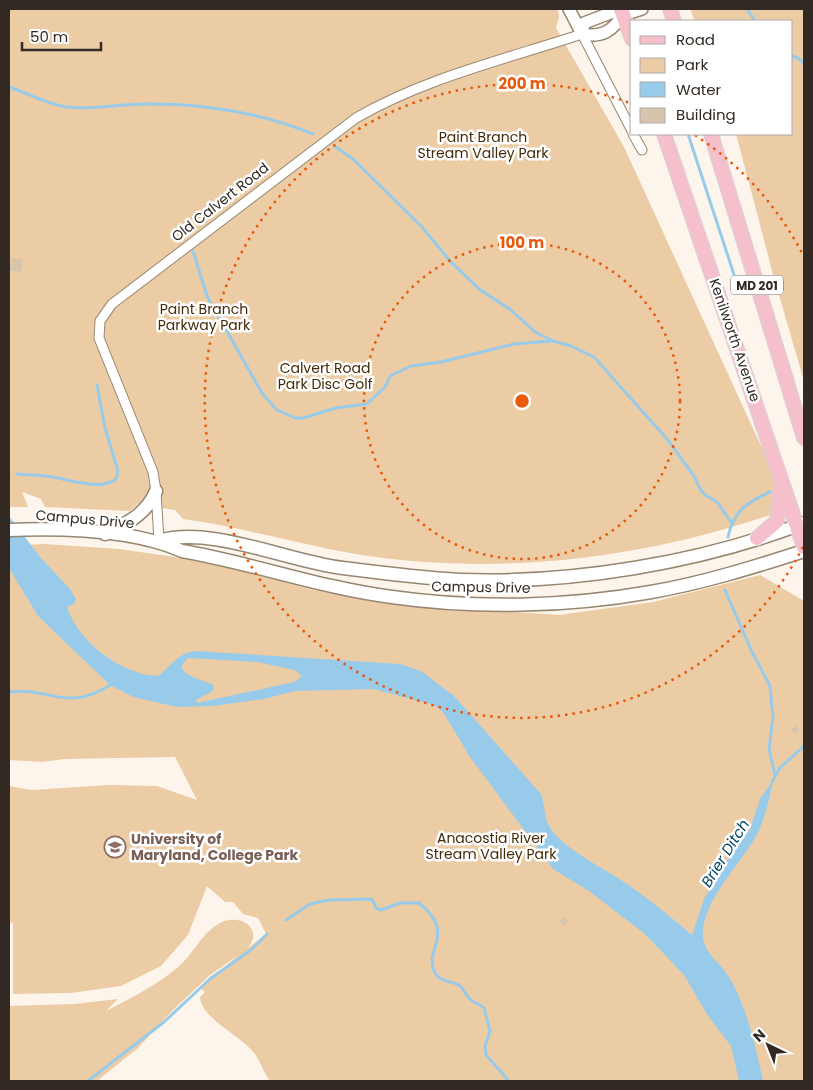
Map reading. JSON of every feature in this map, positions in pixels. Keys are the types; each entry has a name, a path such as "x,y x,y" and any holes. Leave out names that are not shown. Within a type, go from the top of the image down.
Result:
{"main road":[{"path":"622,12 630,34"},
{"name":"Kenilworth Avenue","path":"664,135 782,477 801,524 804,547"},
{"name":"MD 201","path":"711,135 804,438"},
{"path":"757,538 777,521 782,477"},
{"path":"105,534 136,518 150,503 156,491"},
{"name":"Campus Drive","path":"159,541 174,536 198,537 340,568 440,578 496,580 582,575 653,564 688,557 801,524"},
{"name":"Campus Drive","path":"9,530 52,530 159,541 182,551 374,594 449,603 508,604 586,601 652,592 714,578 804,552"}],"street":[{"path":"569,9 630,128"},
{"name":"Old Calvert Road","path":"159,541 156,491 149,460 99,338 100,321 112,304 290,167 371,110 402,94 432,83 582,34 594,36 614,29 622,12 642,9"},
{"path":"634,135 642,150"}],"green space":[{"path":"9,9 558,9 559,18 556,28 624,147 784,496 779,512 677,542 625,552 573,559 467,564 361,555 183,519 175,510 138,504 130,511 45,507 41,499 22,492 28,507 9,507"},
{"path":"690,9 804,9 804,381 774,278 736,135 793,135 793,20 695,20"},
{"name":"Anacostia River Stream Valley Park","path":"45,544 119,549 175,557 230,568 313,590 388,603 559,615 653,602 760,575 804,601 804,1081 270,1081 255,1054 241,1040 207,1013 200,997 205,992 200,987 240,954 210,975 171,1012 138,1048 97,1081 9,1081 9,1006 74,1004 118,999 106,1011 170,974 184,962 208,932 220,923 236,920 248,925 253,936 248,948 266,934 258,918 243,914 233,902 225,902 207,886 188,935 161,966 121,986 71,993 13,994 13,923 9,922 9,786 32,790 109,785 157,786 197,800 175,757 64,759 42,762 9,760 9,546"}],"water":[{"path":"9,516 40,557 70,589 76,599 74,604 67,607 73,620 91,644 116,663 144,674 158,676 179,657 195,651 400,664 421,671 454,696 541,794 548,824 563,842 641,894 692,935 704,899 725,863 750,829 760,799 774,779 762,824 716,895 704,922 703,936 708,951 727,974 740,999 757,1053 763,1081 739,1081 731,1046 708,1016 684,975 645,934 589,891 553,869 470,757 443,712 434,705 373,689 295,691 264,699 213,706 177,707 133,697 110,685 38,616 9,568","holes":["188,658 257,662 295,670 302,676 294,682 197,703 196,700 213,691 214,685 191,676 181,666"]}],"building":[{"path":"12,258 23,260 21,272 9,270"},
{"path":"796,726 799,730 794,734 791,729"},
{"path":"564,917 568,921 564,926 559,921"}],"waterway":[{"path":"747,9 754,20"},
{"path":"793,56 804,64"},
{"path":"9,87 59,106 86,108 136,104 189,105 252,115 313,134"},
{"path":"688,135 739,290"},
{"path":"334,146 353,159 422,227 450,261 479,289 511,310 535,332 594,357 667,439 694,476 700,489 705,495 717,502 731,522"},
{"path":"193,251 207,296 262,393 277,410 295,418 303,418 336,408 367,404 385,387 390,376 411,366 441,362 514,344 551,341"},
{"path":"17,474 46,476 92,484 109,483 116,479 118,471 105,428 97,385"},
{"path":"728,537 737,514 748,504 770,492"},
{"path":"725,590 752,652 770,686 773,717 769,749 775,775"},
{"path":"9,692 36,692 70,698 96,693 112,684"},
{"name":"Brier Ditch","path":"772,782 780,768 804,746"},
{"path":"286,920 310,904 329,900 372,899 376,908 381,910 400,903 419,903 430,914 436,924 438,933 432,957 435,973 443,980 459,985 469,998 484,1008 490,1031 485,1046 486,1055 509,1081"},
{"path":"88,1081 164,1022 211,978 251,950 267,934"}],"place":[{"name":"University of Maryland, College Park","path":"115,847"}],"park label":[{"name":"Paint Branch Stream Valley Park","path":"483,146"},
{"name":"Paint Branch Parkway Park","path":"204,318"},
{"name":"Calvert Road Park Disc Golf","path":"325,376"}]}
